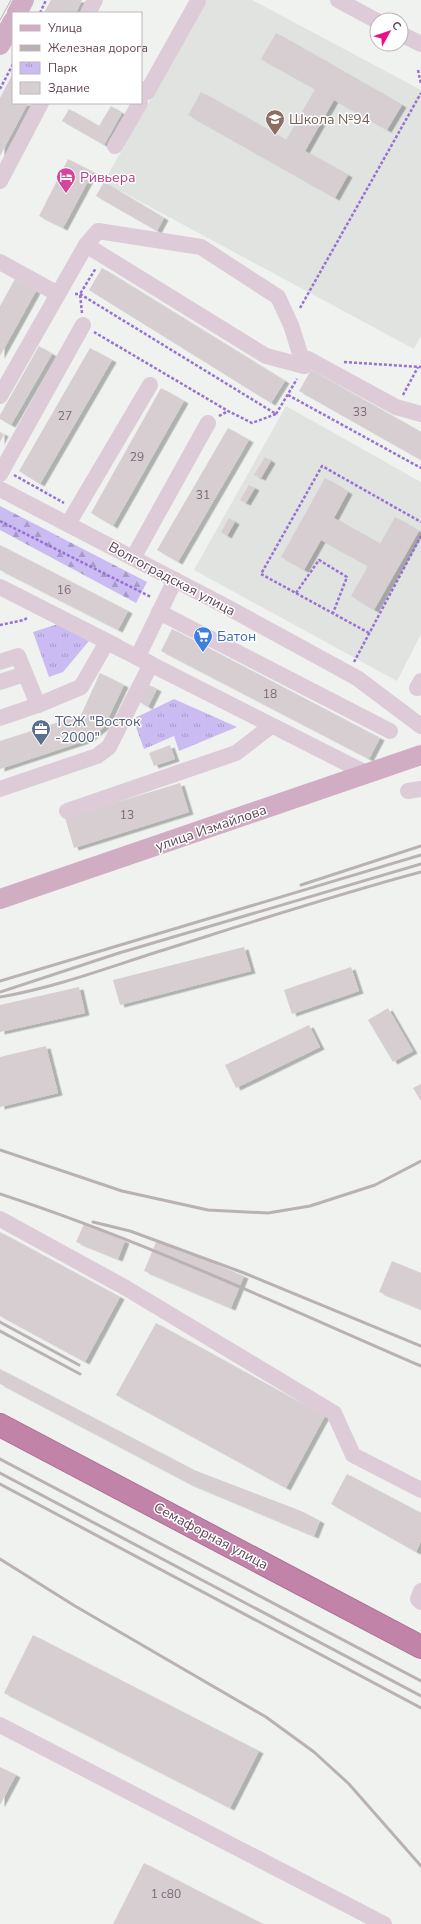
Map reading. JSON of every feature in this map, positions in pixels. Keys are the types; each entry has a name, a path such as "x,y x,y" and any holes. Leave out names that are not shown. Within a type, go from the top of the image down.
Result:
{"highway":[{"name":"Семафорная улица","path":"0,1425 421,1647"}],"main road":[{"path":"18,12 24,0"},
{"path":"0,45 12,22"},
{"name":"улица Измайлова","path":"0,899 421,755"}],"street":[{"path":"89,12 95,0"},
{"path":"142,96 198,0"},
{"path":"338,0 369,17"},
{"path":"409,38 421,44"},
{"path":"0,181 40,104"},
{"path":"115,146 138,104"},
{"path":"0,396 86,245 98,231 201,247 278,297 291,325 304,366"},
{"path":"86,245 266,356 304,366"},
{"path":"0,262 58,294"},
{"path":"0,474 83,325"},
{"path":"304,366 308,359 396,407 421,414"},
{"path":"68,524 150,384"},
{"path":"133,558 208,423"},
{"name":"Волгоградская улица","path":"0,490 175,580 357,678 421,726"},
{"path":"0,789 97,756 108,747 116,734 162,608 175,580"},
{"path":"0,587 368,774"},
{"path":"162,608 390,731"},
{"path":"0,718 38,706 81,687 107,642"},
{"path":"0,662 18,656 38,706"},
{"path":"0,682 24,674"},
{"path":"67,811 236,753 271,726"},
{"path":"0,1219 126,1288 334,1413 353,1455 421,1490"},
{"path":"421,1591 418,1599 421,1602"},
{"path":"0,1725 384,1924"}],"path":[{"path":"40,12 46,0"},
{"path":"0,89 12,66"},
{"path":"418,70 421,84"},
{"path":"308,292 421,93"},
{"path":"103,256 80,294 83,325 228,411 252,423 276,414 304,366"},
{"path":"58,294 80,294 276,414"},
{"path":"339,362 419,367 396,407"},
{"path":"288,395 421,468"},
{"path":"369,633 261,574 322,466 421,522"},
{"path":"0,521 162,608"},
{"path":"354,662 421,536"},
{"path":"296,593 319,560 348,577 333,613"},
{"path":"0,626 24,620 38,606"}],"shaded area":[{"name":"Школа №94","path":"207,0 252,0 421,90 421,336 414,349 104,182"},
{"path":"286,406 421,482 421,634 397,681 194,570"}],"green space":[{"path":"0,506 147,582 136,603 0,530"},
{"path":"58,624 89,641 63,672 49,677 33,632"},
{"path":"174,699 237,727 179,751 174,736 144,749 133,719"}],"building":[{"path":"51,0 82,0 76,12 45,12"},
{"path":"276,33 402,105 387,130 334,100 305,151 348,175 335,198 188,115 201,92 286,140 315,89 261,59"},
{"path":"12,75 12,104 27,104 0,156 0,98"},
{"path":"111,106 122,113 104,145 62,121 69,109 99,126"},
{"name":"Ривьера","path":"68,159 93,172 63,228 39,216"},
{"path":"104,182 164,218 157,231 96,196"},
{"path":"102,268 285,381 271,403 89,290"},
{"path":"15,279 36,291 0,356 0,306"},
{"path":"39,346 52,354 11,425 0,419 0,415"},
{"path":"90,348 112,360 40,484 19,471"},
{"path":"311,370 421,432 421,460 299,391"},
{"path":"161,388 184,401 113,526 91,513"},
{"path":"228,428 249,440 178,562 157,550"},
{"path":"0,432 4,434 0,442"},
{"path":"265,457 271,461 261,478 254,475"},
{"path":"325,478 348,492 334,518 380,544 395,517 419,531 374,610 351,596 368,566 321,540 304,570 281,557"},
{"path":"249,485 255,488 246,503 240,500"},
{"path":"229,518 235,522 227,536 221,532"},
{"path":"0,545 128,611 118,630 0,570"},
{"path":"172,629 380,738 369,759 161,651"},
{"path":"100,673 124,685 104,727 88,740 0,769 0,741 81,715"},
{"path":"147,684 157,689 148,707 138,701"},
{"path":"170,745 175,759 154,766 149,753"},
{"path":"180,783 189,812 74,848 65,818"},
{"path":"244,947 251,971 120,1005 113,980"},
{"path":"351,967 359,991 292,1014 284,990"},
{"path":"79,987 85,1013 0,1032 0,1005"},
{"path":"388,1008 413,1051 393,1062 368,1020"},
{"path":"309,1025 320,1047 236,1088 225,1065"},
{"path":"46,1046 58,1093 0,1107 0,1057"},
{"path":"421,1084 421,1101 413,1088"},
{"path":"84,1224 125,1241 118,1259 76,1242"},
{"path":"0,1232 120,1297 85,1362 0,1316"},
{"path":"157,1240 244,1276 231,1308 144,1271"},
{"path":"392,1261 421,1273 421,1309 379,1292"},
{"path":"156,1323 325,1416 286,1488 116,1395"},
{"path":"0,1369 194,1470 301,1511 320,1521 314,1536 188,1483 0,1384"},
{"path":"347,1474 421,1513 421,1541 416,1552 331,1504"},
{"path":"33,1635 259,1751 230,1808 4,1693"},
{"path":"0,1767 16,1775 0,1805"},
{"path":"144,1863 263,1924 113,1924"}],"tram line":[{"path":"0,20 11,0"}],"railway":[{"path":"301,885 421,846"},
{"path":"0,981 421,855"},
{"path":"0,992 119,953 421,864"},
{"path":"0,997 39,989 78,978 287,911 421,872"},
{"path":"0,1150 122,1191 208,1210 268,1213 310,1206 375,1185 421,1161"},
{"path":"0,1194 54,1212 160,1253 421,1366"},
{"path":"93,1222 130,1231 244,1273 421,1346"},
{"path":"0,1322 79,1365"},
{"path":"0,1331 80,1374"},
{"path":"0,1459 421,1681"},
{"path":"0,1473 421,1696"},
{"path":"0,1484 421,1708"},
{"path":"0,1559 75,1606 266,1717 314,1752 349,1784 421,1866"}],"place":[{"name":"Школа №94","path":"275,136"},
{"name":"Ривьера","path":"66,194"},
{"name":"Батон","path":"203,653"},
{"name":"ТСЖ \"Восток -2000\"","path":"41,746"}]}
